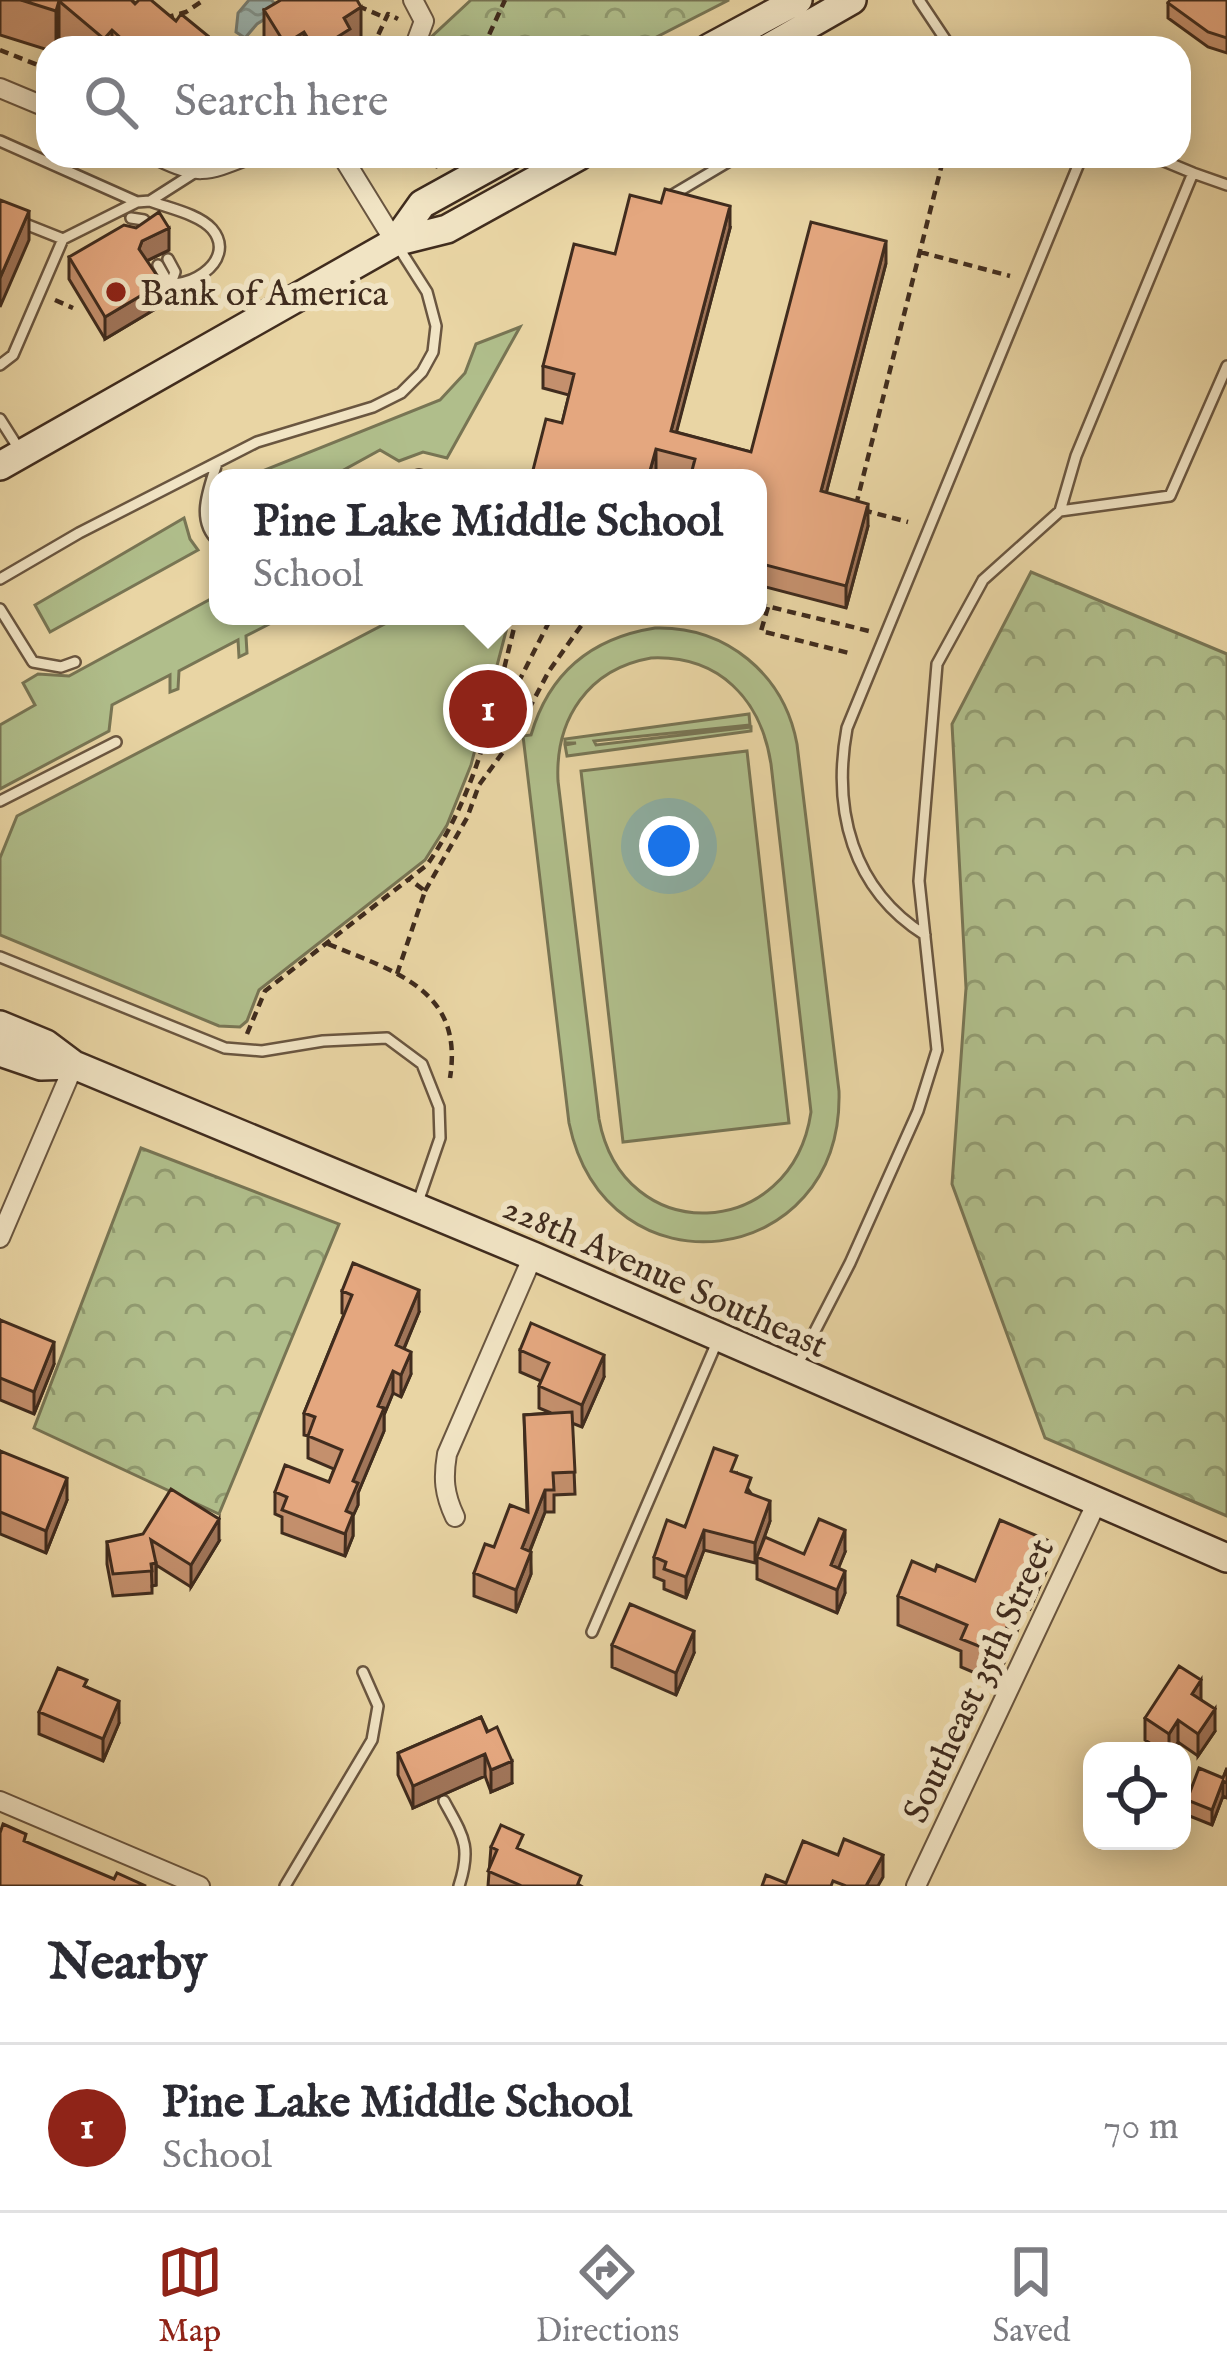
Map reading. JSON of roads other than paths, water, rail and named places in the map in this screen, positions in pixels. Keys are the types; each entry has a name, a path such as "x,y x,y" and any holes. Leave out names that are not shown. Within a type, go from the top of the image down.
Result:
{"main road":[{"path":"731,36 798,0"},
{"path":"789,36 852,0"},
{"path":"395,242 422,204 487,168"},
{"path":"11,460 395,242 447,229 557,168"},
{"name":"228th Avenue Southeast","path":"0,1025 46,1044 74,1065 533,1256 1227,1558"},
{"name":"228th Avenue Southeast","path":"0,1052 41,1066 74,1065"}],"street":[{"path":"413,0 424,21 418,36"},
{"path":"0,88 36,103"},
{"path":"188,168 217,168"},
{"path":"352,168 395,242"},
{"path":"0,1238 74,1065"},
{"path":"455,1516 443,1478 447,1454 533,1256"},
{"name":"Southeast 35th Street","path":"916,1886 1097,1502"},
{"path":"0,1802 200,1886"}],"lane":[{"path":"919,0 943,36"},
{"path":"0,141 36,157"},
{"path":"61,168 137,202 150,201 203,222 216,234 213,263 188,284 170,286 156,283 158,265 175,272 170,286"},
{"path":"665,200 718,168"},
{"path":"925,935 896,916 869,881 851,842 840,788 848,728 1077,168"},
{"path":"1181,168 1227,185"},
{"path":"150,201 196,171"},
{"path":"795,1370 850,1263 918,1111 937,1050 919,881 937,664 982,580 1060,511 1076,456 1193,173"},
{"path":"0,214 63,239 128,213 137,202"},
{"path":"125,231 128,213"},
{"path":"128,213 144,220 146,234"},
{"path":"0,364 14,355 63,239"},
{"path":"0,579 257,442 373,407 400,393 422,372 433,352 436,326 427,292 395,242"},
{"path":"1060,511 1170,496 1227,366"},
{"path":"0,419 11,460"},
{"path":"216,469 218,462"},
{"path":"209,495 204,513 209,530"},
{"path":"0,608 33,662 61,668 75,662"},
{"path":"0,801 116,742"},
{"path":"0,958 225,1048 262,1052 323,1041 387,1038 422,1064 439,1107 440,1138 416,1207"},
{"path":"592,1633 719,1337"},
{"path":"285,1886 372,1740 378,1706 363,1672"},
{"path":"444,1801 466,1843 468,1860 458,1886"}],"water":[{"path":"249,0 271,0 281,9 247,36 236,32 238,13"}],"place":[{"name":"Bank of America","path":"116,292"},
{"name":"Pine Lake Middle School","path":"488,709"}]}
